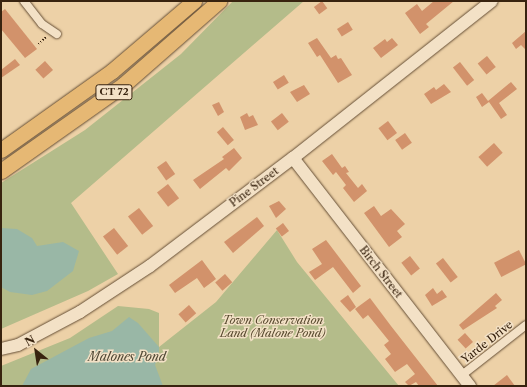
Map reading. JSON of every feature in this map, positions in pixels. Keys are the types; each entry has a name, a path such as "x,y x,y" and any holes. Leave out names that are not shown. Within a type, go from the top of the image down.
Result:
{"highway":[{"name":"CT 72","path":"1,150 112,71 194,1"},
{"name":"CT 72","path":"1,171 123,85 219,1"}],"main road":[{"name":"Pine Street","path":"1,349 18,345 80,312 150,266 293,158 492,1"},
{"name":"Birch Street","path":"293,158 470,386"}],"street":[{"path":"24,1 42,24 54,32"},
{"name":"Yarde Drive","path":"462,376 526,325"}],"path":[{"path":"38,44 54,32"}],"green space":[{"path":"233,1 304,1 71,203 118,274 88,291 1,329 1,183 85,130 181,54"},
{"name":"Town Conservation Land (Malone Pond)","path":"277,230 297,262 399,386 2,386 1,366 70,338 118,306 149,309 159,313 159,347 216,302"}],"water":[{"path":"1,228 17,229 32,238 37,246 63,242 79,251 73,271 47,291 32,295 10,292 1,287"},
{"name":"Malones Pond","path":"129,317 138,323 159,347 159,353 155,365 163,386 22,386 31,369 89,338 112,331"}],"building":[{"path":"322,1 327,8 319,14 314,7"},
{"path":"434,1 454,1 426,24 429,27 420,34 405,13 417,4 422,11"},
{"path":"5,9 37,49 25,58 1,29 1,12"},
{"path":"348,22 353,30 342,37 337,29"},
{"path":"526,31 526,50 521,45 516,49 512,43"},
{"path":"317,38 331,58 336,55 338,59 341,58 352,75 338,83 320,55 317,57 308,43"},
{"path":"392,38 398,45 381,58 373,48 385,39 387,42"},
{"path":"487,56 496,67 486,74 478,64"},
{"path":"15,59 20,65 1,78 1,70"},
{"path":"45,61 53,70 43,79 35,70"},
{"path":"460,62 474,80 467,86 453,68"},
{"path":"284,75 289,83 278,90 273,82"},
{"path":"511,82 517,89 499,103 507,115 501,119 489,102 482,107 476,97 482,93 488,101"},
{"path":"444,84 451,92 431,104 424,94 434,87 436,90"},
{"path":"304,85 310,94 297,102 290,92"},
{"path":"219,102 224,112 218,116 212,105"},
{"path":"247,113 249,117 253,115 258,125 245,130 240,117"},
{"path":"282,113 289,122 278,130 271,122"},
{"path":"388,121 397,133 387,140 378,128"},
{"path":"223,127 234,140 228,145 217,132"},
{"path":"405,133 412,143 402,150 395,140"},
{"path":"494,143 503,153 487,167 478,157"},
{"path":"234,148 242,158 229,171 226,168 200,189 193,180 224,159 222,157"},
{"path":"332,154 342,168 345,166 349,172 346,173 358,188 362,184 367,191 354,202 343,188 346,185 336,172 333,175 322,161"},
{"path":"166,161 175,174 166,180 157,167"},
{"path":"168,184 179,198 168,207 157,193"},
{"path":"279,201 286,209 276,218 269,206"},
{"path":"374,206 381,216 391,209 405,224 397,231 402,237 389,247 364,213"},
{"path":"139,208 153,226 142,235 128,217"},
{"path":"257,217 264,226 233,253 224,242"},
{"path":"283,223 289,231 282,236 276,228"},
{"path":"114,228 128,246 117,255 103,237"},
{"path":"326,240 361,286 353,293 333,267 315,280 309,272 322,264 312,249"},
{"path":"519,250 526,264 501,277 494,263"},
{"path":"410,256 420,269 411,275 401,263"},
{"path":"443,258 458,277 451,282 436,264"},
{"path":"202,260 216,279 204,288 197,278 175,293 169,285"},
{"path":"225,274 232,282 222,291 215,283"},
{"path":"433,288 437,294 442,290 447,297 432,306 425,295"},
{"path":"496,293 502,300 495,306 497,308 463,330 459,325"},
{"path":"348,295 356,307 350,312 340,301"},
{"path":"370,298 438,386 419,386 416,382 409,386 405,382 415,374 407,364 395,372 385,359 391,354 384,345 389,341 368,315 363,319 355,309"},
{"path":"189,305 196,313 186,322 178,314"},
{"path":"465,333 473,342 466,349 458,340"},
{"path":"507,375 515,386 493,386"}]}
